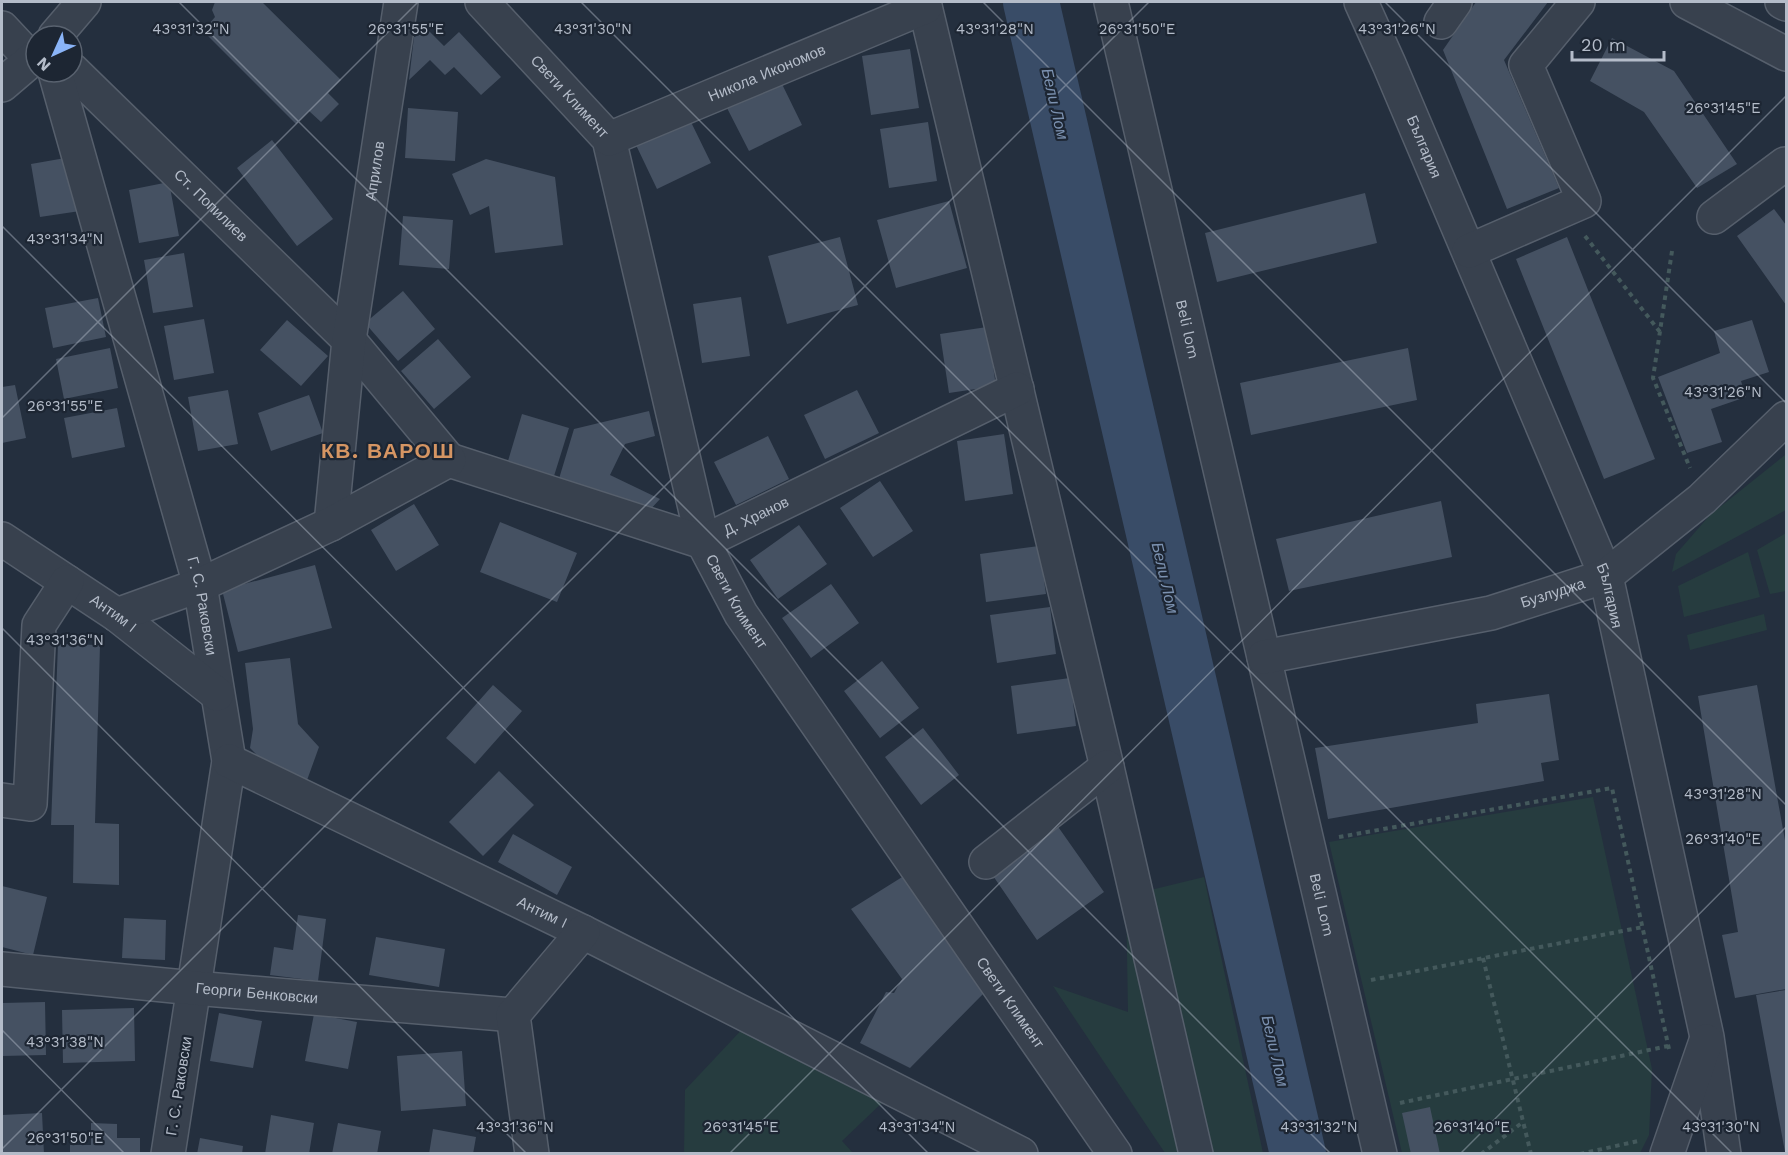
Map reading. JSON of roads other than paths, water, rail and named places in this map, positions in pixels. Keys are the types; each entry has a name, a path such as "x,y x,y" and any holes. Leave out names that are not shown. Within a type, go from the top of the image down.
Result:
{"street":[{"path":"65,24 84,2"},
{"name":"Априлов","path":"331,524 349,340 401,2"},
{"name":"Свети Климент","path":"482,2 609,139 704,543 741,614 1115,1154"},
{"name":"Beli lom","path":"1111,2 1264,657"},
{"path":"1361,2 1389,64"},
{"path":"1376,2 1389,64"},
{"path":"1468,251 1584,201 1526,65 1578,2"},
{"path":"1687,2 1786,54"},
{"path":"1782,2 1786,4"},
{"path":"925,4 1107,767 1196,1154"},
{"name":"Никола Икономов","path":"609,139 925,4"},
{"path":"2,28 24,48"},
{"name":"България","path":"1389,64 1606,576 1707,1037 1725,1154"},
{"path":"2,85 24,73"},
{"name":"Ст. Попилиев","path":"84,82 349,340 449,460"},
{"name":"Г. С. Раковски","path":"47,84 200,585 229,761 168,1154"},
{"path":"1714,217 1786,165"},
{"name":"Д. Хранов","path":"704,543 1017,389"},
{"name":"Бузлуджа","path":"1264,657 1491,613 1606,576 1702,499 1786,418"},
{"path":"117,615 200,585 331,524 449,460 704,543"},
{"name":"Антим I","path":"2,539 117,615 217,694"},
{"path":"16,802 39,625 67,582"},
{"name":"Beli Lom","path":"1264,657 1380,1154"},
{"name":"Антим I","path":"229,761 583,932 1021,1154"},
{"path":"986,862 1107,767"},
{"path":"532,1154 513,1015 583,932"},
{"name":"Георги Бенковски","path":"2,969 513,1015"},
{"path":"1656,1147 1707,1037"}],"waterway":[{"name":"Бели Лом","path":"1031,2 1298,1154"}],"district":[{"name":"КВ. ВАРОШ","path":"388,450"}]}
